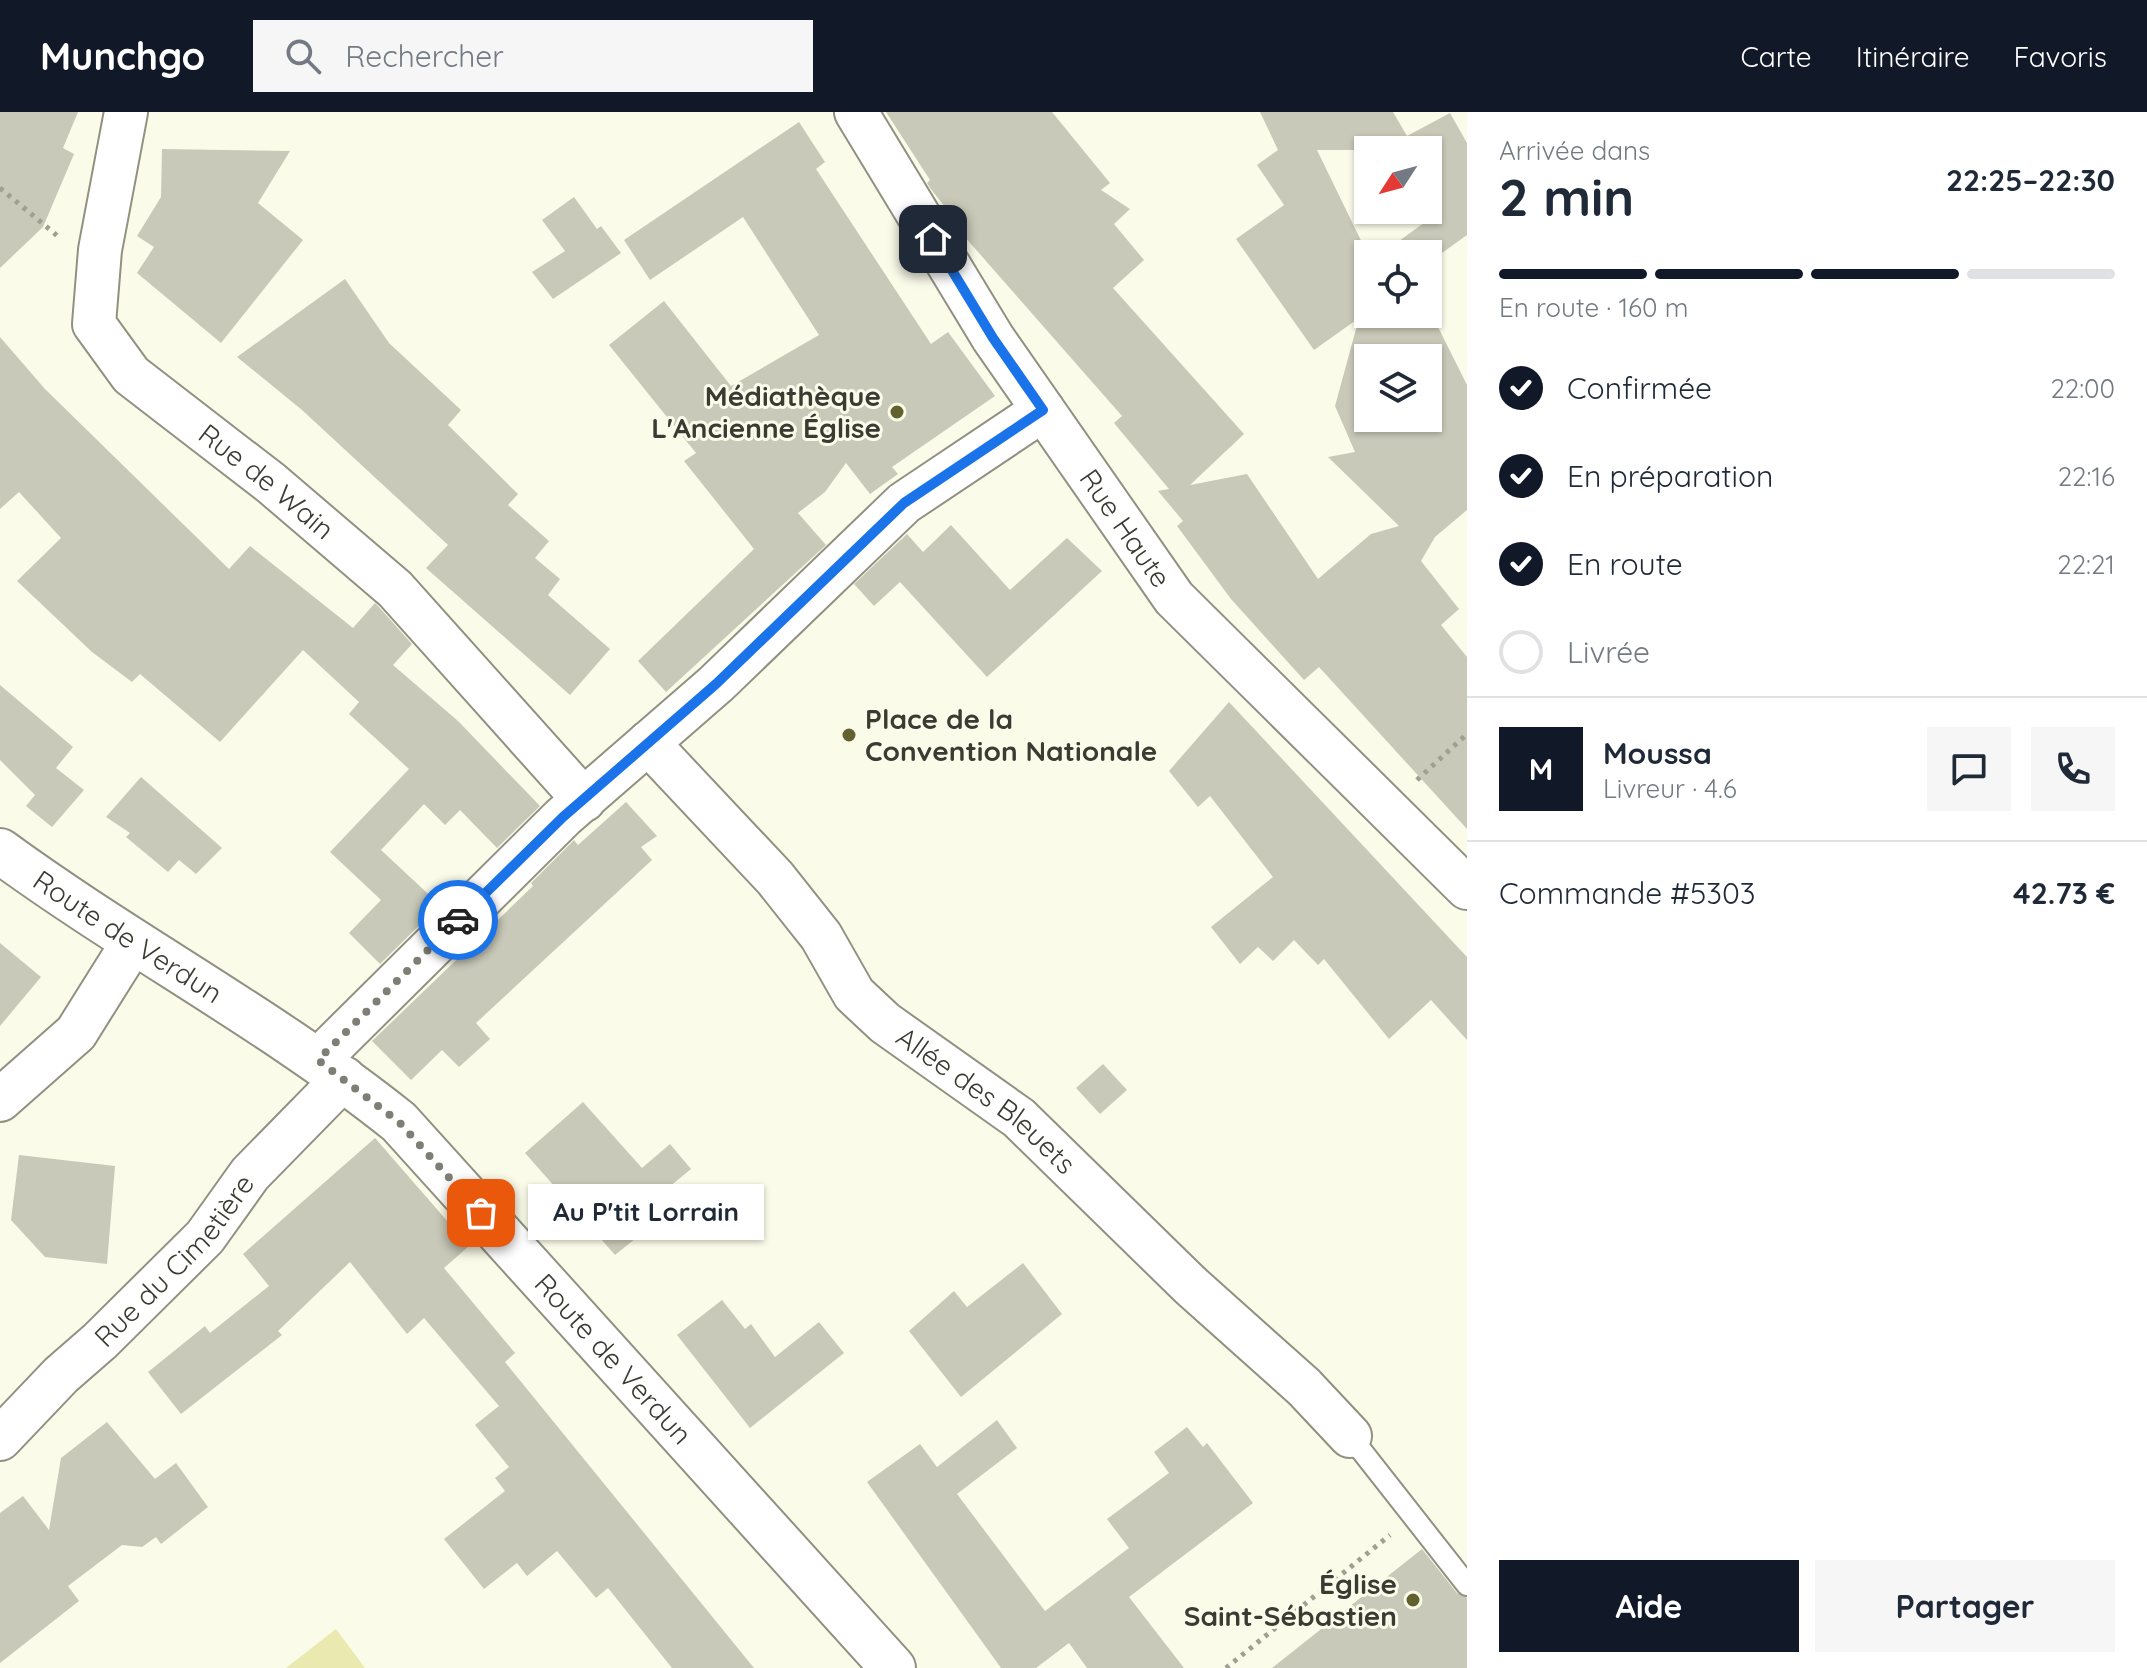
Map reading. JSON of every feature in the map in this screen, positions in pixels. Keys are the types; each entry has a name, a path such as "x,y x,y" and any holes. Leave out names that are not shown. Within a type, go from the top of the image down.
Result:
{"main road":[{"name":"Route de Verdun","path":"0,851 133,942 331,1069 399,1122 893,1668"}],"street":[{"name":"Rue de Wain","path":"126,112 100,250 94,324 131,375 271,483 395,589 584,800"},
{"name":"Rue Haute","path":"856,112 993,338 1174,598 1467,888"},
{"name":"Rue du Cimetière","path":"0,1439 61,1375 100,1341 205,1237 331,1069 584,800 830,589 904,503 1043,410"},
{"name":"Allée des Bleuets","path":"648,743 775,878 821,936 854,994 885,1023 1019,1118 1190,1285 1304,1387 1350,1436"},
{"path":"0,1100 76,1033 133,942"}],"lane":[{"path":"1350,1436 1467,1585"}],"path":[{"path":"0,188 54,237 100,250"},
{"path":"1389,811 1467,734"},
{"path":"1226,1668 1403,1525"}],"green space":[{"path":"336,1629 365,1668 286,1668"}],"building":[{"path":"0,112 78,112 63,148 74,154 43,227 0,268"},
{"path":"886,112 1052,112 1110,183 1101,190 1130,209 1114,224 1144,260 1113,288 1244,434 1190,485 1247,474 1318,579 1371,534 1399,526 1328,457 1355,452 1335,406 1356,328 1438,328 1467,385 1467,510 1435,537 1421,561 1459,609 1441,625 1467,657 1467,829 1319,667 1304,680 1231,599 1177,526 1183,521 1158,491 1169,489 1114,423 1122,416 950,220 953,217 927,183 930,180"},
{"path":"1260,112 1393,112 1407,136 1354,136 1354,150 1317,150 1361,240 1354,240 1354,322 1314,350 1236,239 1284,205 1257,165 1278,150"},
{"path":"1450,113 1467,143 1467,235 1442,253 1442,240 1400,240 1422,224 1442,224 1442,136 1407,136"},
{"path":"799,122 825,162 816,169 931,344 948,332 995,396 892,467 898,474 870,494 846,463 825,492 798,513 826,545 666,692 638,661 754,549 684,461 696,453 609,345 664,301 731,386 819,335 743,217 650,280 624,240"},
{"path":"162,149 290,151 258,203 303,240 221,343 137,273 154,247 137,236 161,197"},
{"path":"574,197 597,229 601,226 621,253 553,299 532,272 565,251 542,220"},
{"path":"345,279 389,343 461,410 448,425 518,494 508,505 549,541 535,558 560,579 548,595 610,649 570,695 426,568 448,545 302,410 237,357"},
{"path":"0,337 45,389 229,569 250,546 353,628 375,603 412,644 393,665 458,721 540,806 497,848 460,810 445,825 424,804 381,850 440,905 380,964 349,933 381,900 330,852 409,769 349,714 359,702 303,650 220,742 140,674 132,682 92,652 17,581 61,538 19,492 0,509"},
{"path":"951,525 1010,590 1067,538 1102,571 987,677 900,582 874,606 854,584 907,534 923,552"},
{"path":"0,685 73,747 56,768 84,790 52,827 26,806 35,795 0,760"},
{"path":"1229,702 1467,957 1467,1040 1431,1000 1389,1039 1324,959 1318,965 1294,940 1273,961 1258,947 1240,964 1211,927 1273,877 1210,796 1198,807 1169,771"},
{"path":"141,777 222,848 196,874 179,860 168,872 126,837 130,833 106,817"},
{"path":"626,802 657,836 641,847 652,860 476,1023 490,1039 459,1067 442,1050 411,1080 372,1041 533,886 531,883 574,840 578,845"},
{"path":"0,943 41,977 0,1026"},
{"path":"1103,1064 1127,1090 1100,1114 1076,1088"},
{"path":"583,1102 642,1168 670,1144 691,1169 663,1192 676,1206 615,1255 525,1153"},
{"path":"375,1138 469,1246 444,1268 515,1353 505,1362 754,1668 672,1668 608,1588 596,1598 557,1551 527,1576 517,1563 484,1589 444,1539 505,1491 495,1478 509,1467 475,1425 499,1406 424,1318 407,1334 350,1262 278,1331 282,1335 181,1414 148,1372 205,1326 210,1333 269,1286 243,1254"},
{"path":"19,1155 115,1166 107,1264 45,1257 11,1220"},
{"path":"1023,1263 1062,1314 961,1397 909,1331 954,1291 967,1307"},
{"path":"722,1300 745,1329 751,1324 775,1357 819,1322 844,1353 750,1428 677,1335"},
{"path":"997,1420 1017,1448 957,1494 1045,1611 1129,1548 1107,1519 1169,1473 1154,1452 1187,1427 1203,1447 1207,1443 1253,1503 1129,1597 1184,1668 1087,1668 1069,1643 1036,1668 1001,1668 867,1482 920,1444 937,1467"},
{"path":"107,1422 155,1479 176,1463 208,1507 161,1544 156,1537 142,1547 122,1545 68,1586 79,1601 0,1663 0,1513 23,1496 49,1530 61,1458"},
{"name":"Église Saint-Sébastien","path":"1422,1549 1457,1593 1467,1598 1467,1668 1272,1668"}],"way so far":[{"path":"458,920 318,1060 399,1122 481,1213"}],"place":[{"name":"Médiathèque L'Ancienne Église","path":"897,412"},
{"name":"Place de la Convention Nationale","path":"849,735"},
{"name":"Au P'tit Lorrain","path":"481,1213"},
{"name":"Église Saint-Sébastien","path":"1413,1600"}],"route":[{"path":"458,920 563,817 716,684 904,503 1043,410 993,338 933,239"}]}
